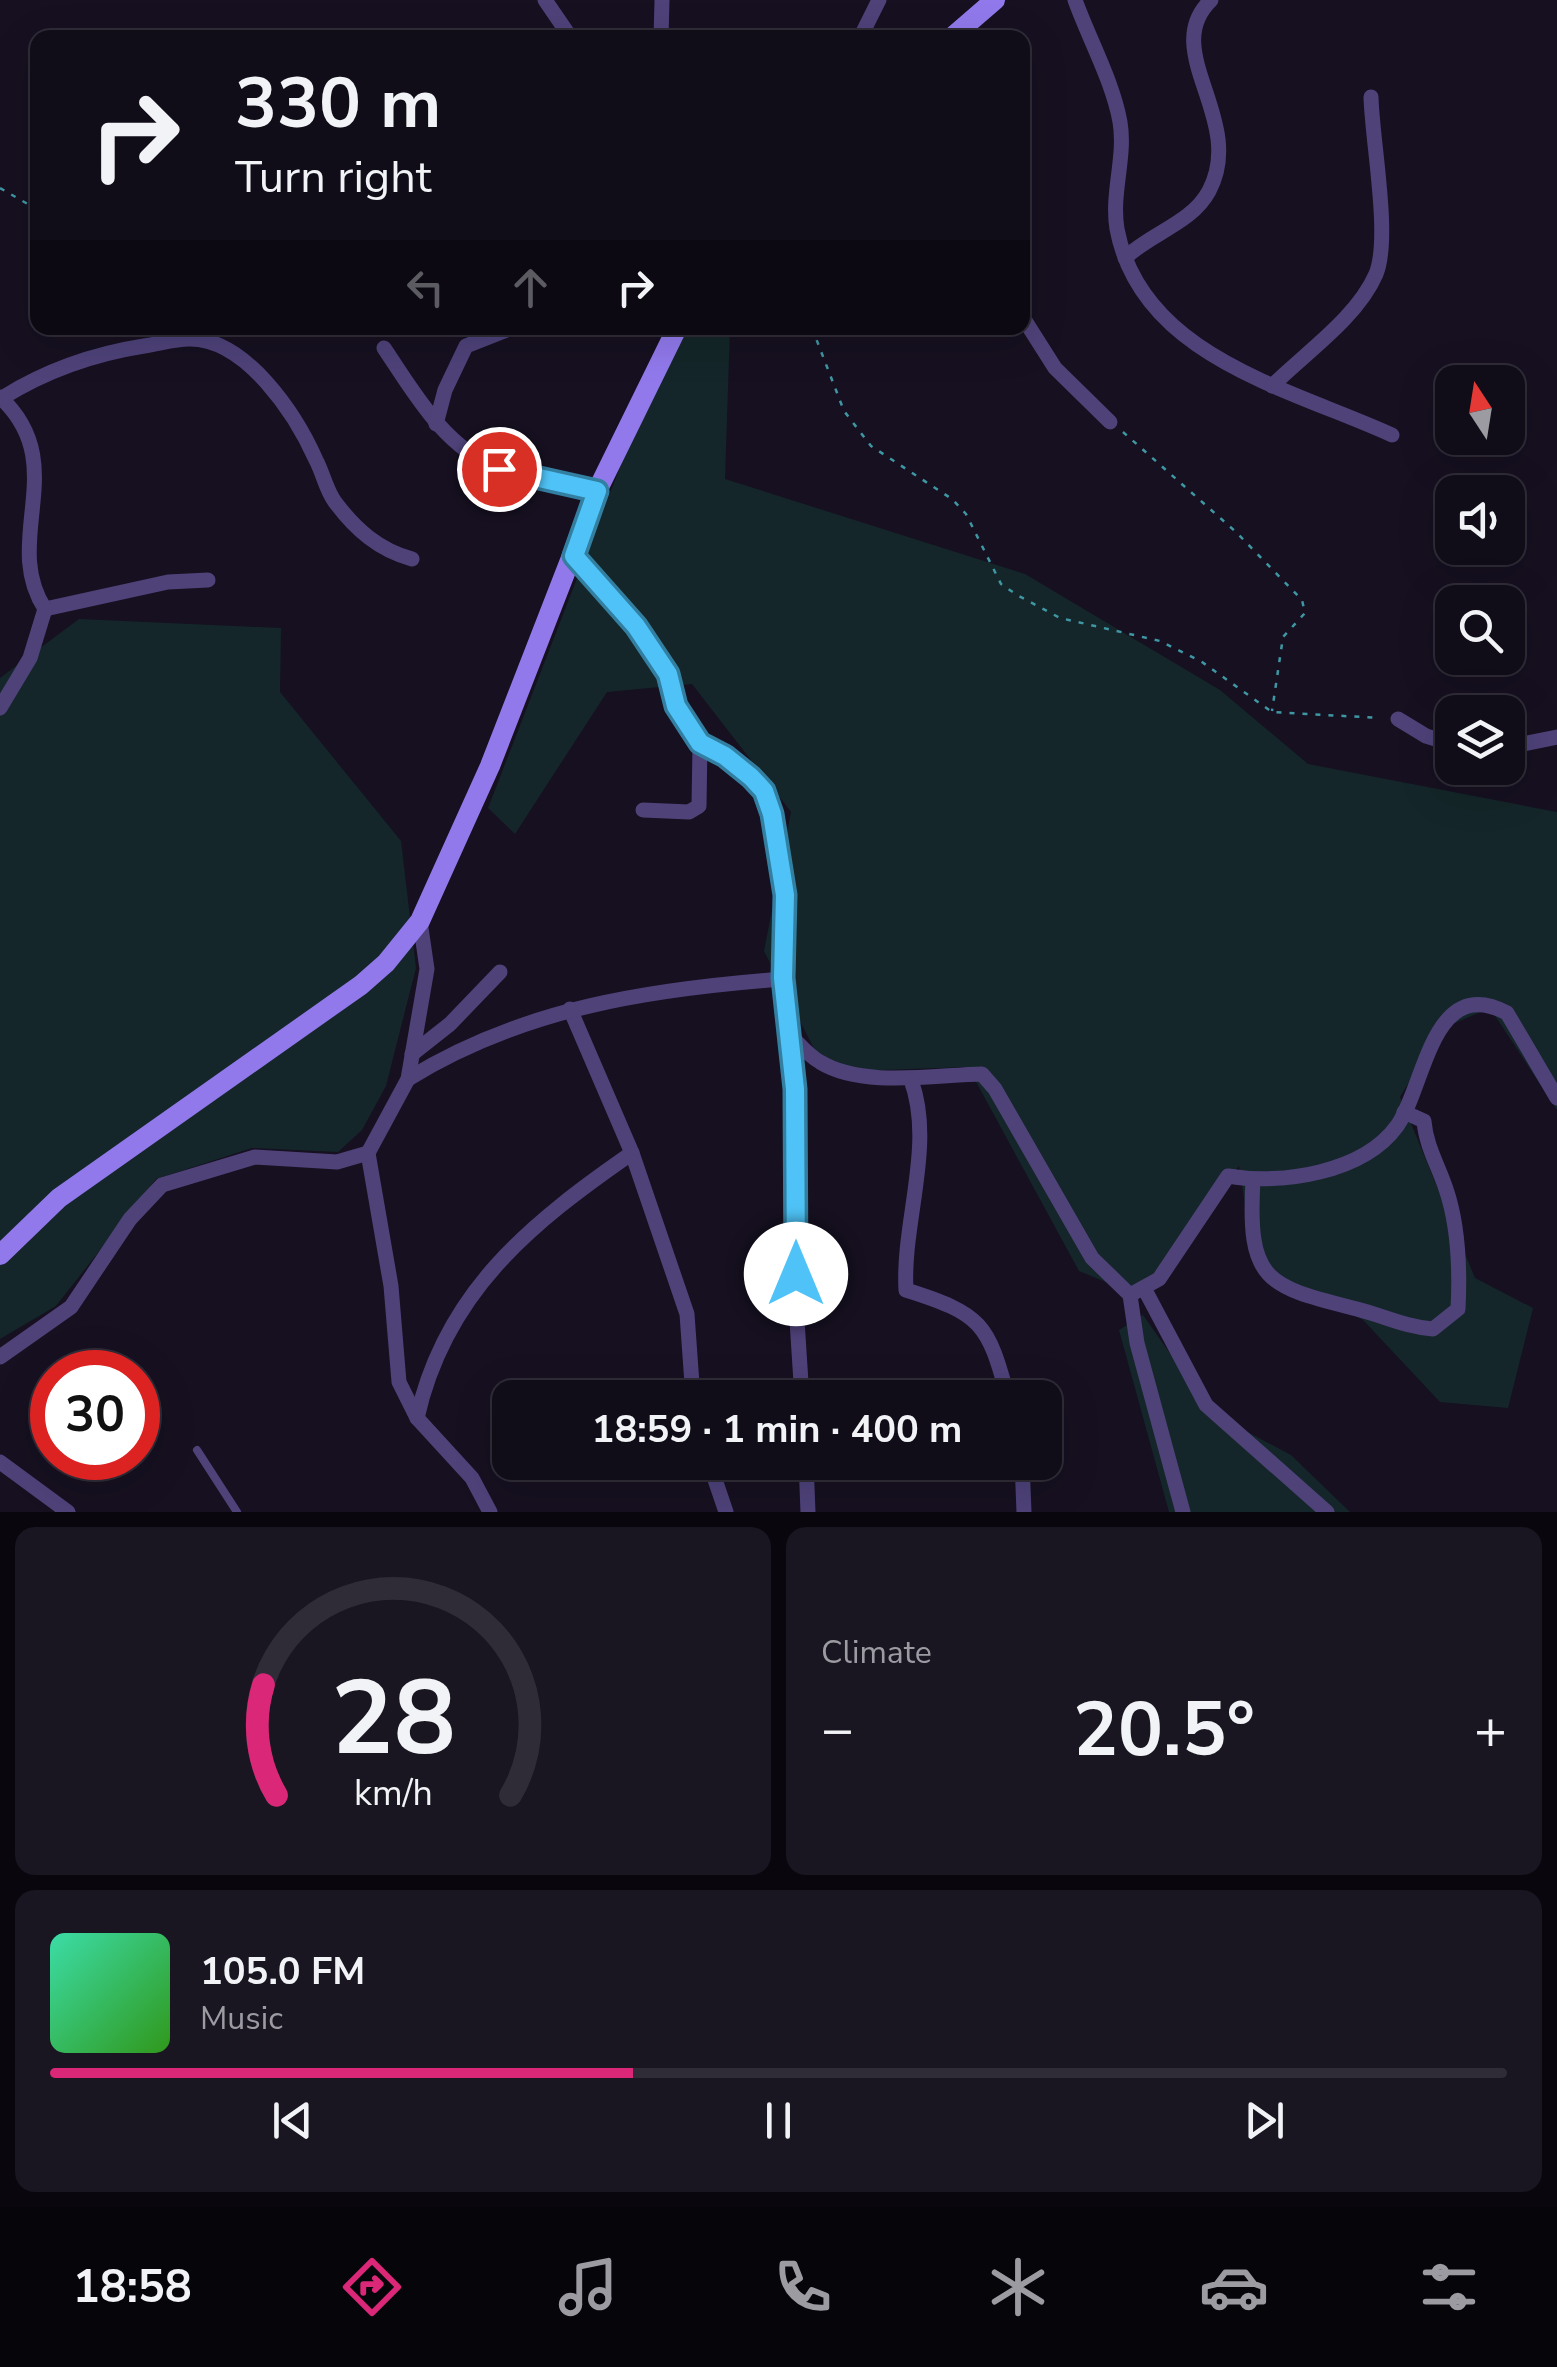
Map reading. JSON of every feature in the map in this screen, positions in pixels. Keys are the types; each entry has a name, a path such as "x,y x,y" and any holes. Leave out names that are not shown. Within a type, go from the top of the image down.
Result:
{"street":[{"path":"545,0 566,30"},
{"path":"661,30 662,0"},
{"path":"864,30 880,0"},
{"path":"960,30 996,0"},
{"path":"1075,0 1120,122 1116,225 1125,258 1173,324 1217,358 1272,386 1392,435"},
{"path":"1125,258 1142,240 1194,213 1220,168 1216,111 1192,47 1195,25 1212,0"},
{"path":"1272,386 1361,299 1377,272 1382,239 1371,98"},
{"path":"1030,329 1055,368 1110,422"},
{"path":"436,424 445,390 466,346 494,335"},
{"path":"0,1255 59,1198 360,985 386,962 420,921 490,766 597,491 674,335"},
{"path":"0,708 30,658 45,610 26,578 22,540 29,506 30,446 25,422 1,397 35,377 110,351 193,338 233,354 258,372 285,407 315,457 332,500 382,551 412,560"},
{"path":"384,348 436,424 499,469 597,491"},
{"path":"574,556 647,642 668,674 676,706 700,743 725,756 751,777 764,791 772,814 785,895 783,978 790,1036 801,1380"},
{"path":"45,610 168,582 208,580"},
{"path":"1398,719 1435,739"},
{"path":"1525,744 1557,737"},
{"path":"644,810 689,812 699,806 700,743"},
{"path":"420,921 427,969 408,1079 368,1153 391,1286 399,1382 417,1418 472,1478 490,1512"},
{"path":"412,1054 450,1024 500,972"},
{"path":"408,1079 462,1046 570,1009 681,986 783,978"},
{"path":"1137,1292 1160,1280 1228,1176 1253,1180 1349,1163 1375,1148 1398,1126 1430,1043 1453,1013 1470,1006 1496,1008 1507,1014 1557,1098"},
{"path":"570,1009 632,1153 686,1314 692,1380"},
{"path":"790,1036 819,1062 842,1072 911,1080 982,1074 1056,1190 1092,1258 1137,1292 1206,1405 1327,1512"},
{"path":"911,1080 917,1097 918,1140 905,1252 906,1290 977,1318 994,1344 1003,1380"},
{"path":"1253,1180 1250,1224 1270,1277 1284,1291 1363,1311 1403,1326 1432,1329 1458,1309 1460,1265 1448,1192 1426,1139 1424,1121 1404,1112"},
{"path":"0,1357 70,1306 130,1219 162,1185 254,1157 338,1162 368,1153"},
{"path":"417,1418 425,1382 475,1288 502,1255 554,1207 632,1153"},
{"path":"1137,1292 1137,1343 1183,1512"},
{"path":"0,1462 68,1512"},
{"path":"715,1480 726,1512"},
{"path":"807,1480 808,1512"},
{"path":"1023,1480 1024,1512"}],"lane":[{"path":"196,1450 236,1512"}],"path":[{"path":"0,188 30,205"},
{"path":"815,335 844,411 871,446 952,499 966,514 1001,584 1060,618 1160,641 1202,662 1272,712 1398,719"},
{"path":"1110,422 1236,532 1302,600 1305,613 1283,637 1272,712"}],"shaded area":[{"path":"671,335 730,335 725,479 1025,574 1220,690 1308,764 1557,812 1557,1110 1490,1008 1441,1029 1400,1097 1475,1278 1533,1308 1508,1408 1440,1402 1363,1320 1255,1269 1239,1166 1137,1295 1079,1271 968,1067 826,1072 764,951 791,812 692,684 607,692 515,834 488,808"},
{"path":"79,619 281,628 280,692 401,841 416,968 386,1086 362,1130 338,1152 252,1148 156,1179 56,1306 0,1339 0,678"},
{"path":"1143,1315 1212,1413 1291,1455 1350,1512 1169,1512 1119,1330"}],"route":[{"path":"499,469 597,491 574,556 636,626 668,674 676,706 700,743 725,756 764,791 780,842 785,895 783,978 795,1089 796,1274"}]}
